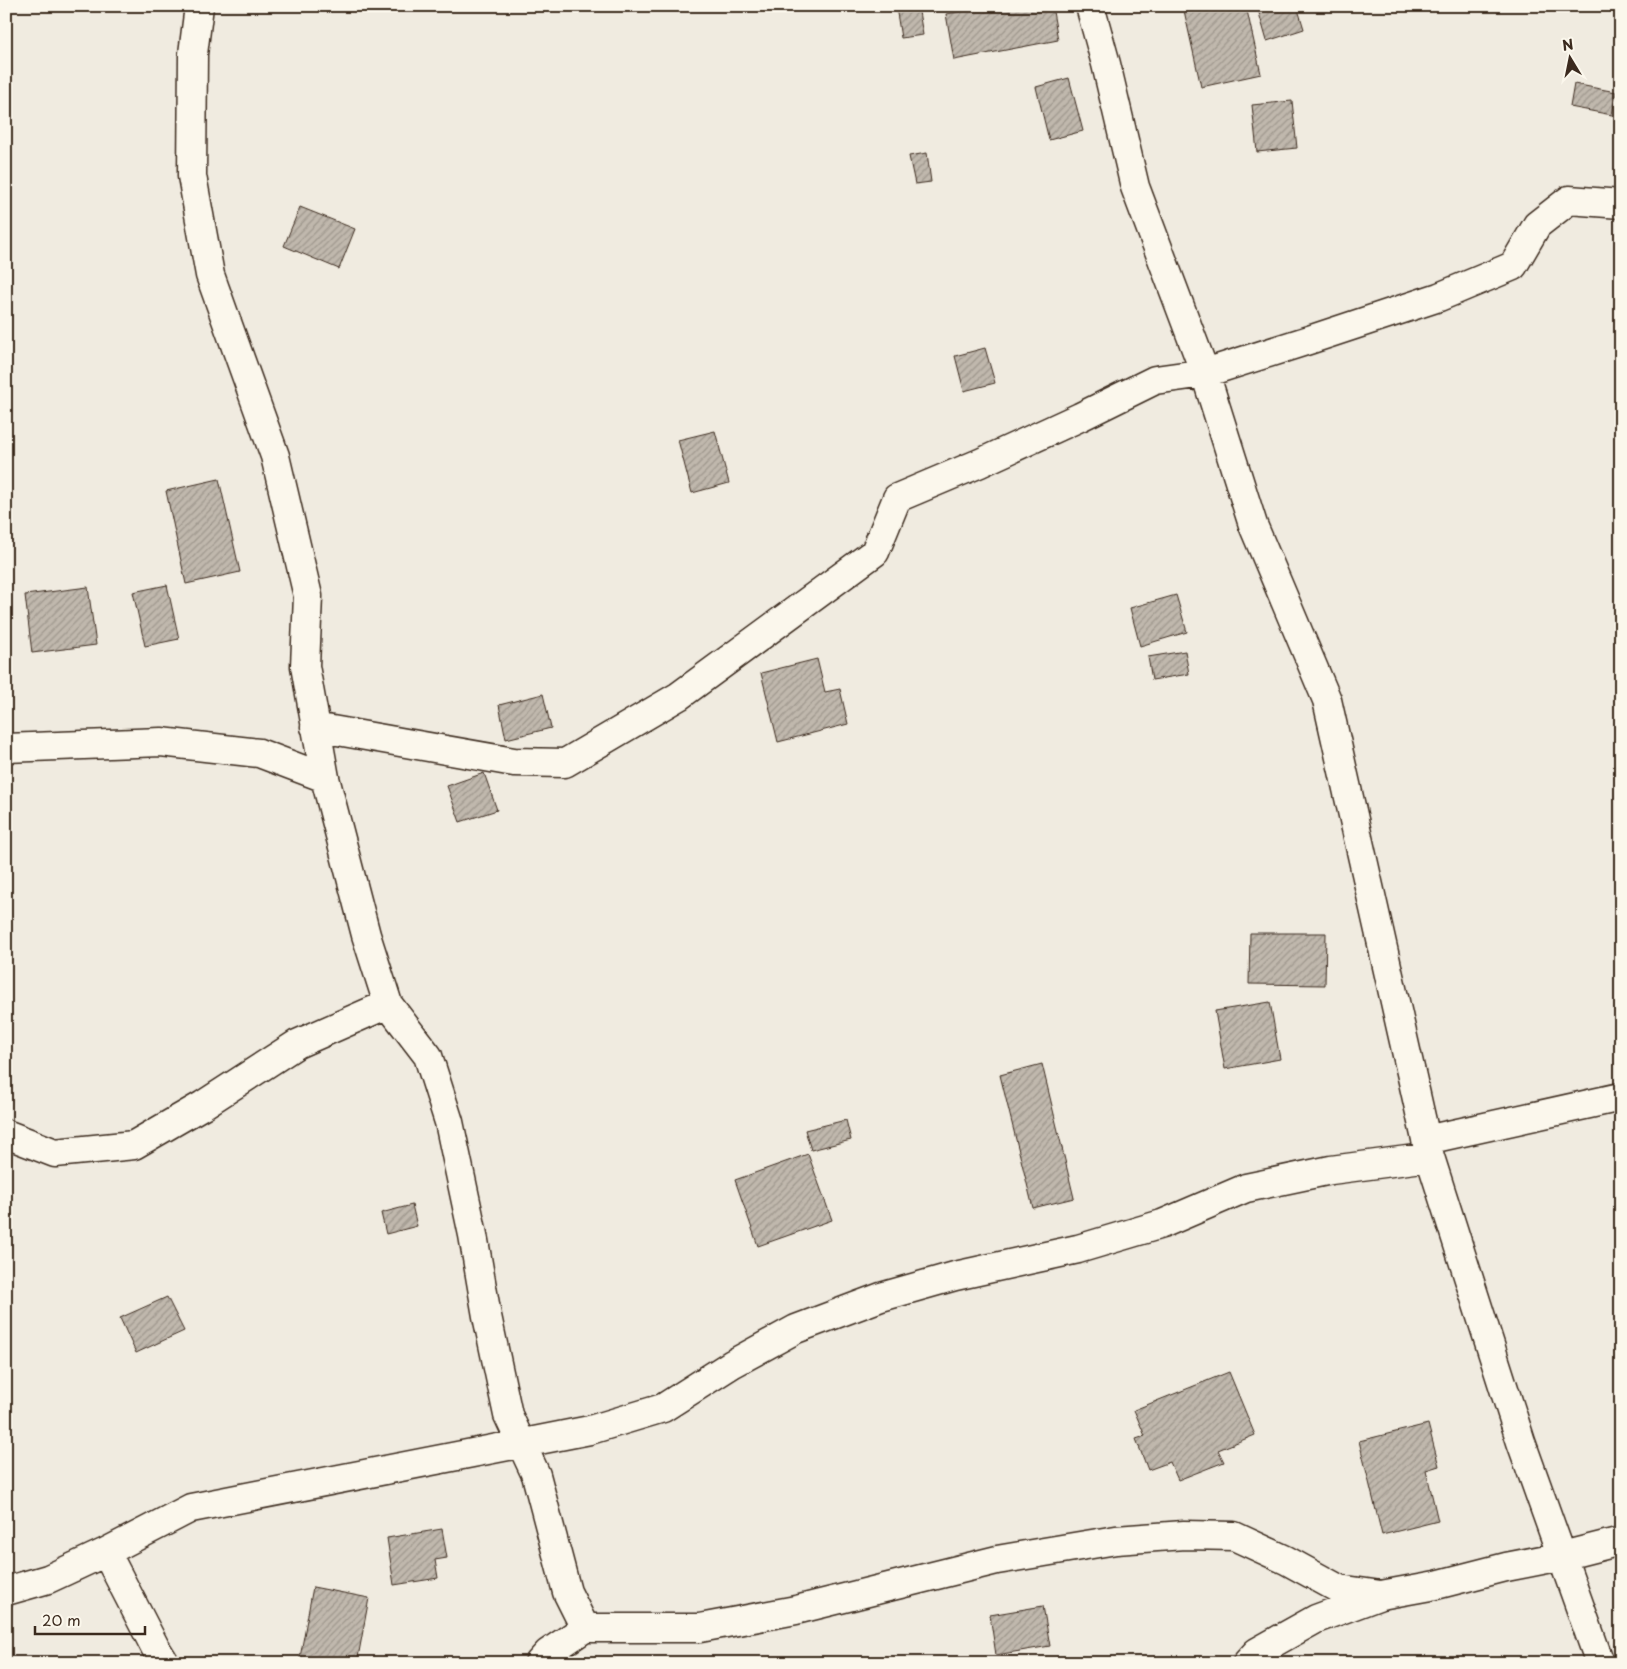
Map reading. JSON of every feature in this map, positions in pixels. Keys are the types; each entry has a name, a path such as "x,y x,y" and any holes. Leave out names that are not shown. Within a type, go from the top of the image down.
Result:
{"street":[{"path":"199,6 193,54 192,176 210,275 275,456 308,596 304,666 325,778 366,935 388,1004 428,1056 448,1122 473,1234 487,1316 508,1415 536,1476 567,1592 585,1628"},
{"path":"1090,6 1106,64 1135,187 1206,373 1253,525 1327,700 1428,1149 1521,1442 1600,1663"},
{"path":"315,727 514,762 565,763 679,696 875,552 897,498 980,463 1155,380 1206,373 1439,297 1513,266 1537,225 1569,200 1621,204"},
{"path":"6,748 161,742 259,752 325,778"},
{"path":"6,1134 55,1153 134,1145 203,1105 297,1044 388,1004"},
{"path":"6,1590 48,1579 106,1552 191,1508 590,1430 663,1408 732,1364 796,1328 881,1298 955,1276 1106,1241 1162,1224 1246,1188 1428,1149 1539,1116 1621,1097"},
{"path":"539,1663 548,1652 585,1628 700,1628 796,1610 998,1560 1116,1540 1184,1536 1234,1536 1286,1560 1339,1589 1381,1595"},
{"path":"1247,1663 1257,1652 1316,1619 1381,1595 1436,1585 1621,1541"},
{"path":"106,1552 165,1663"}],"building":[{"path":"918,6 923,35 901,38 896,7"},
{"path":"991,6 1052,6 1058,40 954,60 946,14"},
{"path":"1183,6 1246,6 1261,74 1201,87"},
{"path":"1257,6 1297,6 1304,29 1267,41"},
{"path":"1069,78 1083,131 1049,140 1036,87"},
{"path":"1574,84 1616,92 1612,115 1570,107"},
{"path":"1292,101 1297,148 1257,152 1252,105"},
{"path":"927,153 931,182 915,184 909,156"},
{"path":"300,207 355,229 339,269 284,246"},
{"path":"985,348 995,383 964,391 955,356"},
{"path":"715,431 729,483 692,493 678,440"},
{"path":"219,479 240,572 186,584 166,491"},
{"path":"167,585 179,639 145,646 133,592"},
{"path":"88,587 96,645 32,653 25,595"},
{"path":"1176,595 1187,632 1140,646 1130,608"},
{"path":"1185,651 1189,674 1152,680 1148,657"},
{"path":"817,659 825,692 840,689 848,724 778,742 761,673"},
{"path":"543,694 551,728 506,739 499,705"},
{"path":"484,773 497,810 460,822 447,786"},
{"path":"1250,933 1326,933 1325,985 1249,984"},
{"path":"1270,1002 1280,1059 1225,1069 1215,1011"},
{"path":"1042,1064 1074,1198 1033,1208 1000,1075"},
{"path":"846,1120 851,1140 811,1150 805,1130"},
{"path":"808,1154 832,1220 758,1246 735,1180"},
{"path":"412,1205 417,1226 386,1234 381,1213"},
{"path":"167,1297 184,1331 136,1353 120,1318"},
{"path":"1229,1372 1255,1435 1218,1450 1224,1462 1178,1480 1170,1462 1148,1470 1136,1439 1145,1436 1134,1410"},
{"path":"1428,1424 1439,1466 1426,1470 1438,1521 1382,1535 1359,1441"},
{"path":"442,1529 447,1558 435,1560 438,1578 394,1585 387,1538"},
{"path":"313,1587 369,1598 357,1663 299,1663"},
{"path":"1043,1606 1050,1646 996,1655 990,1615"}]}
